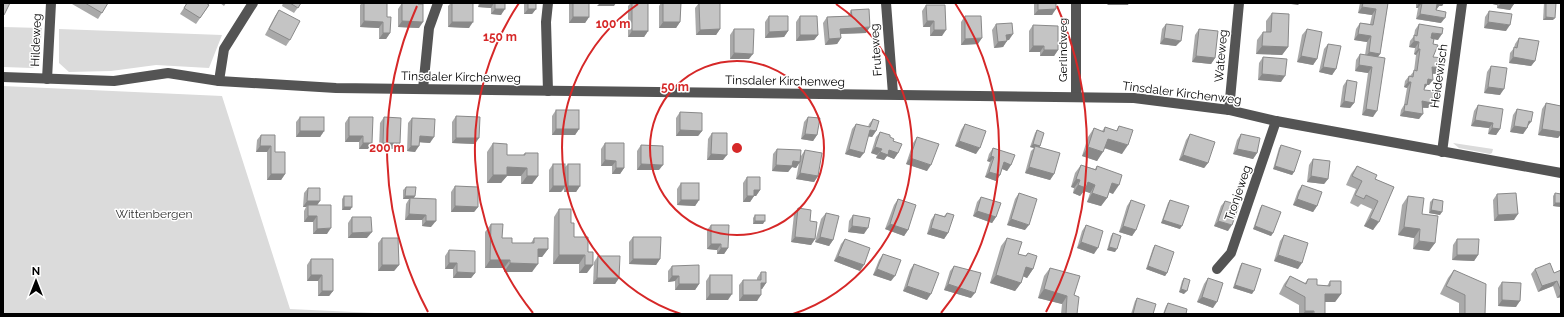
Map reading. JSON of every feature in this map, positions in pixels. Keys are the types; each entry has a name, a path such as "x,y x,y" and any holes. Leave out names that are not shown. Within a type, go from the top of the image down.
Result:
{"street":[{"name":"Hildeweg","path":"48,78 50,3"},
{"path":"219,81 224,48 253,3"},
{"path":"423,89 430,28 438,3"},
{"path":"548,3 546,22 548,91"},
{"name":"Fruteweg","path":"886,3 893,94"},
{"name":"Gerlindweg","path":"1076,3 1076,96"},
{"name":"Wateweg","path":"1230,110 1239,3"},
{"name":"Heidewisch","path":"1442,152 1462,3"},
{"name":"Tinsdaler Kirchenweg","path":"3,77 114,81 168,74 219,81 336,88 1076,96 1134,98 1230,110 1276,121 1561,173"},
{"name":"Tronjeweg","path":"1217,269 1231,253 1276,121"}],"green space":[{"path":"3,27 42,28 39,61 37,66 32,68 3,67"},
{"path":"59,29 222,35 209,68 156,65 111,71 69,72 59,63"},
{"name":"Wittenbergen","path":"3,86 222,96 290,309 396,314 3,314"},
{"path":"1453,143 1493,149 1492,153 1490,154 1459,148"}],"building":[{"path":"3,3 10,3 4,15 3,15"},
{"path":"85,3 108,3 102,13"},
{"path":"187,3 206,3 209,5 200,18 184,8"},
{"path":"290,3 301,3 298,8"},
{"path":"364,3 387,3 387,17 391,17 390,33 383,33 383,22 364,21"},
{"path":"402,3 423,4 423,22 402,21"},
{"path":"452,3 473,3 473,22 452,22"},
{"path":"495,3 505,3 505,9 495,9"},
{"path":"528,3 536,3 536,9 528,9"},
{"path":"573,3 589,3 589,17 573,17"},
{"path":"632,3 648,3 648,31 632,31"},
{"path":"663,3 681,3 680,22 663,22"},
{"path":"699,3 720,3 720,29 700,30"},
{"path":"1038,3 1056,3 1056,9 1038,10"},
{"path":"1363,3 1388,3 1380,54 1369,52 1371,36 1358,34 1360,23 1373,25 1376,9 1362,7"},
{"path":"1422,3 1440,3 1440,5 1437,4 1436,10 1446,12 1445,18 1420,14"},
{"path":"1546,3 1556,3 1555,18 1546,17"},
{"path":"926,5 945,5 946,30 934,30 934,21 927,21"},
{"path":"869,9 870,27 840,29 841,38 829,39 827,17 852,16 851,10"},
{"path":"279,10 300,21 290,40 269,29"},
{"path":"1489,11 1512,14 1510,25 1488,22"},
{"path":"1272,13 1289,14 1288,47 1262,46 1263,32 1271,32"},
{"path":"769,16 788,16 788,31 769,32"},
{"path":"800,16 817,16 818,35 800,35"},
{"path":"965,16 981,16 982,38 965,39"},
{"path":"1012,23 1013,34 1006,35 1007,41 998,42 996,24"},
{"path":"1166,24 1183,26 1181,41 1164,38"},
{"path":"1419,24 1443,28 1442,34 1432,33 1431,38 1434,39 1433,44 1438,45 1433,57 1443,58 1441,68 1432,67 1433,80 1428,79 1427,85 1425,84 1424,90 1434,91 1432,103 1422,101 1423,114 1404,111 1405,104 1407,105 1411,82 1408,82 1409,76 1413,77 1414,70 1417,71 1420,49 1418,49 1419,42 1414,41 1414,35 1417,36"},
{"path":"1033,25 1058,26 1058,50 1044,50 1044,46 1033,46"},
{"path":"734,29 754,29 753,54 734,53"},
{"path":"1199,29 1218,31 1215,58 1196,56"},
{"path":"1307,29 1322,32 1317,59 1301,56"},
{"path":"1519,38 1539,41 1535,61 1513,57 1514,47 1517,48"},
{"path":"1328,44 1341,46 1336,69 1323,67"},
{"path":"1360,54 1385,58 1377,111 1366,109 1372,67 1359,65"},
{"path":"1263,57 1287,59 1285,76 1262,74"},
{"path":"1491,66 1507,68 1504,89 1488,87"},
{"path":"1347,80 1357,82 1354,103 1344,101"},
{"path":"1546,103 1561,106 1561,132 1542,129"},
{"path":"1478,105 1503,109 1500,129 1492,128 1493,123 1475,120"},
{"path":"1517,109 1533,112 1531,122 1529,121 1527,128 1514,126"},
{"path":"556,110 579,110 579,129 556,129"},
{"path":"680,112 702,113 702,131 680,130"},
{"path":"456,116 480,117 479,138 456,138"},
{"path":"300,117 324,117 324,131 300,131"},
{"path":"349,117 373,117 372,143 363,143 363,136 349,136"},
{"path":"384,117 401,118 400,143 383,143"},
{"path":"808,117 820,118 817,135 805,134"},
{"path":"412,118 435,119 434,137 420,136 419,146 411,146"},
{"path":"873,119 879,121 876,131 870,130 864,153 849,149 856,124 870,127"},
{"path":"965,124 986,131 980,148 959,141"},
{"path":"1119,126 1133,130 1128,145 1108,139 1103,152 1088,147 1094,128 1104,132 1105,127 1117,131"},
{"path":"1037,130 1044,133 1040,146 1033,144"},
{"path":"880,132 890,135 890,137 894,139 893,141 902,144 898,153 889,150 888,155 880,152 882,149 875,147"},
{"path":"712,133 727,133 727,155 711,154"},
{"path":"1190,134 1215,142 1208,163 1183,155"},
{"path":"1241,134 1260,138 1257,153 1237,149"},
{"path":"261,135 275,135 275,152 285,152 285,174 271,174 271,146 260,146"},
{"path":"917,137 939,144 931,165 910,158"},
{"path":"493,143 507,144 507,155 538,153 538,176 527,176 527,168 507,167 507,175 493,175"},
{"path":"605,143 624,143 624,168 616,168 616,161 605,160"},
{"path":"641,145 663,146 663,165 641,164"},
{"path":"1281,145 1301,151 1294,172 1275,166"},
{"path":"1035,146 1060,153 1054,174 1029,167"},
{"path":"993,148 1015,155 1011,165 1004,162 1000,175 989,172 994,157 991,156"},
{"path":"777,149 801,150 800,162 793,161 792,166 776,165"},
{"path":"805,150 822,153 818,176 800,173"},
{"path":"1313,159 1330,161 1328,179 1311,176"},
{"path":"553,164 565,164 565,186 553,186"},
{"path":"568,164 580,164 580,186 568,186"},
{"path":"1081,165 1096,170 1097,166 1122,175 1119,185 1112,183 1107,198 1092,193 1095,185 1088,182 1086,188 1078,185 1080,180 1076,179"},
{"path":"1357,166 1377,175 1375,179 1394,187 1379,222 1370,218 1378,201 1366,195 1364,199 1355,195 1362,181 1352,176"},
{"path":"747,177 760,177 760,190 754,190 754,196 747,196"},
{"path":"681,183 699,183 699,200 681,200"},
{"path":"1302,185 1322,192 1317,206 1297,199"},
{"path":"455,186 478,187 478,207 455,206"},
{"path":"406,187 416,187 415,196 405,196"},
{"path":"308,188 320,188 320,201 307,201"},
{"path":"1019,193 1037,199 1029,225 1011,219"},
{"path":"1516,193 1518,214 1498,215 1497,194"},
{"path":"1555,193 1561,194 1561,203 1555,203"},
{"path":"344,196 352,196 352,207 344,207"},
{"path":"1408,196 1424,198 1422,214 1438,216 1435,243 1419,241 1420,229 1404,227"},
{"path":"981,197 1001,203 996,217 977,211"},
{"path":"410,198 436,199 436,221 426,221 426,215 409,214"},
{"path":"898,199 916,205 908,230 890,224"},
{"path":"1433,199 1443,201 1442,212 1431,210"},
{"path":"1131,200 1145,205 1136,230 1123,226"},
{"path":"1170,200 1189,206 1182,226 1163,220"},
{"path":"1225,201 1239,205 1232,225 1218,221"},
{"path":"308,205 331,205 331,228 317,229 317,216 308,216"},
{"path":"1262,205 1281,212 1273,233 1255,226"},
{"path":"798,208 811,210 810,221 817,222 815,239 795,237"},
{"path":"559,209 571,209 571,223 574,223 574,237 588,237 588,252 593,252 593,265 585,265 585,255 559,255"},
{"path":"826,213 839,216 833,240 820,237"},
{"path":"947,213 954,215 948,233 931,228 935,214 945,217"},
{"path":"755,215 765,215 765,221 755,221"},
{"path":"853,215 870,218 868,228 852,226"},
{"path":"352,217 371,217 372,232 352,233"},
{"path":"491,224 503,224 502,238 512,238 512,243 534,243 534,238 548,238 548,249 538,249 538,264 510,263 510,260 490,260"},
{"path":"711,225 729,225 728,248 721,248 721,244 711,244"},
{"path":"1086,225 1103,231 1098,248 1081,242"},
{"path":"1113,233 1121,236 1117,249 1109,247"},
{"path":"1284,235 1308,243 1302,263 1278,255"},
{"path":"633,237 661,237 660,259 633,259"},
{"path":"382,238 398,238 399,265 382,265"},
{"path":"1007,238 1022,242 1018,254 1026,256 1028,253 1037,256 1033,269 1026,267 1021,283 996,275"},
{"path":"845,239 870,248 864,265 838,256"},
{"path":"1457,239 1479,239 1478,255 1457,255"},
{"path":"1155,245 1174,252 1167,273 1148,266"},
{"path":"449,250 475,251 475,273 457,272 457,263 449,263"},
{"path":"883,254 901,260 895,276 877,269"},
{"path":"598,256 620,256 619,278 597,278"},
{"path":"311,259 333,259 333,291 322,291 322,275 311,275"},
{"path":"1242,263 1261,269 1254,291 1235,285"},
{"path":"1550,263 1554,273 1561,270 1561,291 1557,281 1542,286 1535,269"},
{"path":"914,264 939,273 931,294 907,286"},
{"path":"699,265 699,284 679,284 679,276 672,276 672,266"},
{"path":"954,266 981,273 975,293 948,284"},
{"path":"1050,268 1080,276 1074,295 1079,297 1077,314 1066,314 1067,296 1044,289"},
{"path":"1454,270 1486,284 1485,314 1465,314 1465,295 1446,286"},
{"path":"761,272 766,272 766,283 761,283 761,295 743,295 743,280 761,280"},
{"path":"710,275 732,275 732,294 710,294"},
{"path":"1290,276 1306,284 1308,279 1317,279 1317,285 1330,286 1330,281 1341,281 1341,294 1325,294 1325,314 1314,314 1314,311 1305,311 1305,297 1285,286"},
{"path":"1184,278 1190,280 1187,291 1181,289"},
{"path":"1208,278 1223,283 1217,302 1202,297"},
{"path":"1502,282 1521,283 1520,301 1502,300"},
{"path":"1137,298 1156,304 1153,314 1133,314"},
{"path":"1168,303 1187,309 1186,314 1164,314"}]}
